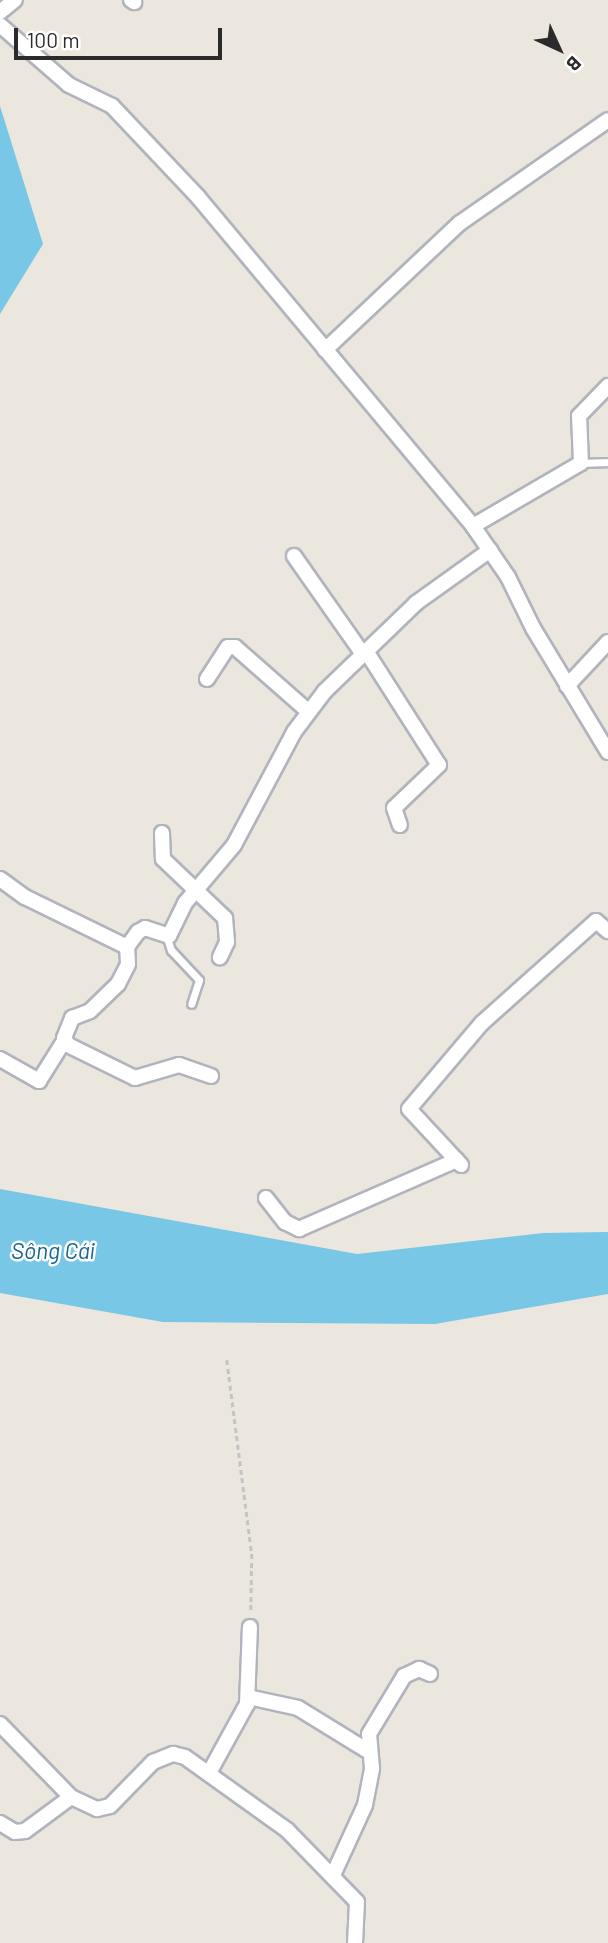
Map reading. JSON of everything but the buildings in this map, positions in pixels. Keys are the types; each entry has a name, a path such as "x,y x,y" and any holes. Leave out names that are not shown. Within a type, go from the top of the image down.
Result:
{"street":[{"path":"0,12 15,0"},
{"path":"0,25 69,85 112,106 325,350 490,550 566,686 608,752"},
{"path":"325,350 460,223 608,120"},
{"path":"472,526 581,463 579,416 608,386"},
{"path":"0,1059 39,1081 64,1041 72,1018 90,1012 118,984 128,964 127,947 141,928 167,938 194,892 234,845 309,712 416,603 490,550"},
{"path":"294,556 364,653 439,765 434,775 394,808 401,825"},
{"path":"566,686 608,642"},
{"path":"207,679 228,647 235,647 309,712"},
{"path":"162,833 163,859 194,892 225,918 227,942 220,957"},
{"path":"0,879 127,947"},
{"path":"266,1198 285,1222 299,1229 459,1162 409,1109 492,1014 596,922 608,931"},
{"path":"64,1041 135,1078 179,1065 211,1076"},
{"path":"209,1773 243,1715 248,1697 250,1627"},
{"path":"333,1875 365,1805 372,1768 368,1751 369,1734 402,1679 419,1669 430,1674"},
{"path":"248,1697 298,1708 368,1751"},
{"path":"0,1724 71,1797 97,1809 110,1806 145,1767 173,1755 209,1773 287,1830 333,1875 360,1909 355,1943"},
{"path":"0,1823 15,1832 25,1831 71,1797"}],"lane":[{"path":"581,463 608,462"},
{"path":"167,938 171,950 199,980 191,1004"}],"path":[{"path":"227,1360 252,1554 250,1627"}],"water":[{"path":"0,106 43,244 0,314"},
{"name":"Sông Cái","path":"0,1189 357,1254 543,1233 608,1232 608,1294 435,1324 163,1322 0,1293"}]}
